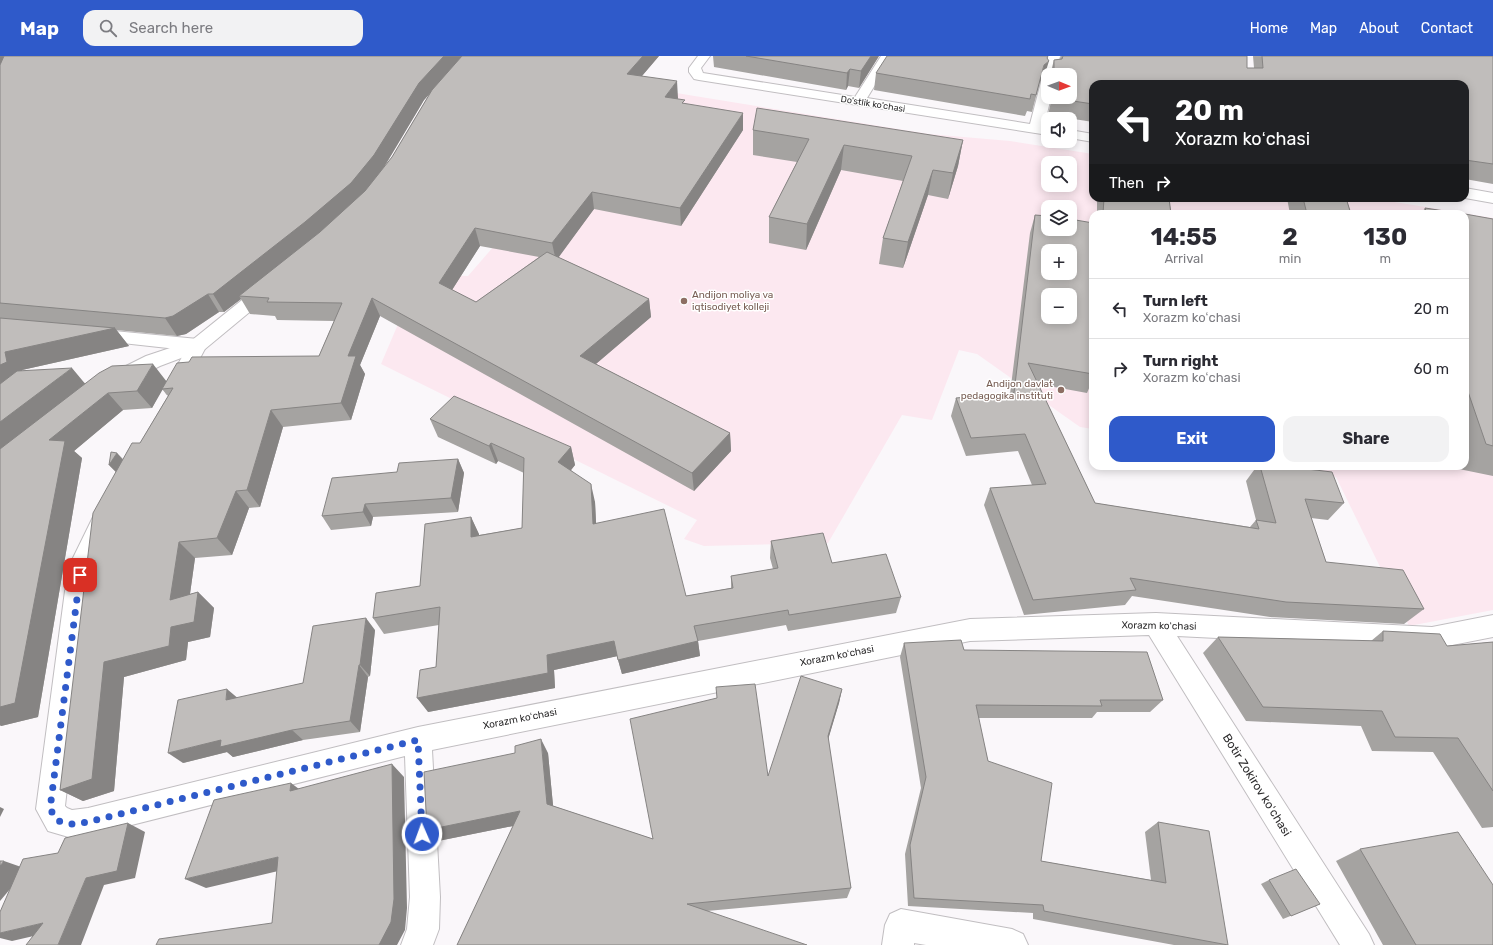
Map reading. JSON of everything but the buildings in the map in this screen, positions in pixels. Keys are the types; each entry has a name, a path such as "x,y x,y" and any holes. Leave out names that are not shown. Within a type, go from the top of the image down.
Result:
{"street":[{"name":"Do'stlik ko'chasi","path":"704,56 695,68 695,72 699,76 1041,130"},
{"path":"859,101 887,56"},
{"path":"1051,68 1054,56"},
{"path":"1077,135 1089,137"},
{"path":"1469,194 1493,198"},
{"path":"100,389 106,384 153,361 198,345 278,280"},
{"path":"79,334 198,345"},
{"path":"164,407 198,345"},
{"name":"Xorazm koʻchasi","path":"112,504 93,538 84,560 77,591 50,809 58,821 72,824 88,822 418,740 970,630 1156,624 1432,638 1493,626"},
{"name":"Botir Zokirov koʻchasi","path":"1156,624 1353,944"},
{"path":"417,945 424,929 425,896 418,740"},
{"path":"898,945 901,925 1012,945"}],"shaded area":[{"name":"Andijon moliya va iqtisodiyet kolleji","path":"633,86 929,134 1010,141 1041,146 1041,148 1055,148 1089,153 1089,202 1395,202 1444,210 1089,210 1089,428 1080,427 977,354 959,350 932,420 902,415 828,543 704,546 684,539 697,520 381,364 419,275 468,276"},
{"name":"Andijon moliya va iqtisodiyet kolleji","path":"1469,214 1493,218 1493,610 1409,626 1336,477 1305,470 1469,470"}],"place":[{"name":"Andijon moliya va iqtisodiyet kolleji","path":"684,301"},
{"name":"Andijon davlat pedagogika instituti","path":"1061,390"}],"route":[{"path":"80,575 50,809 58,821 72,824 88,822 418,740 422,834"}]}
